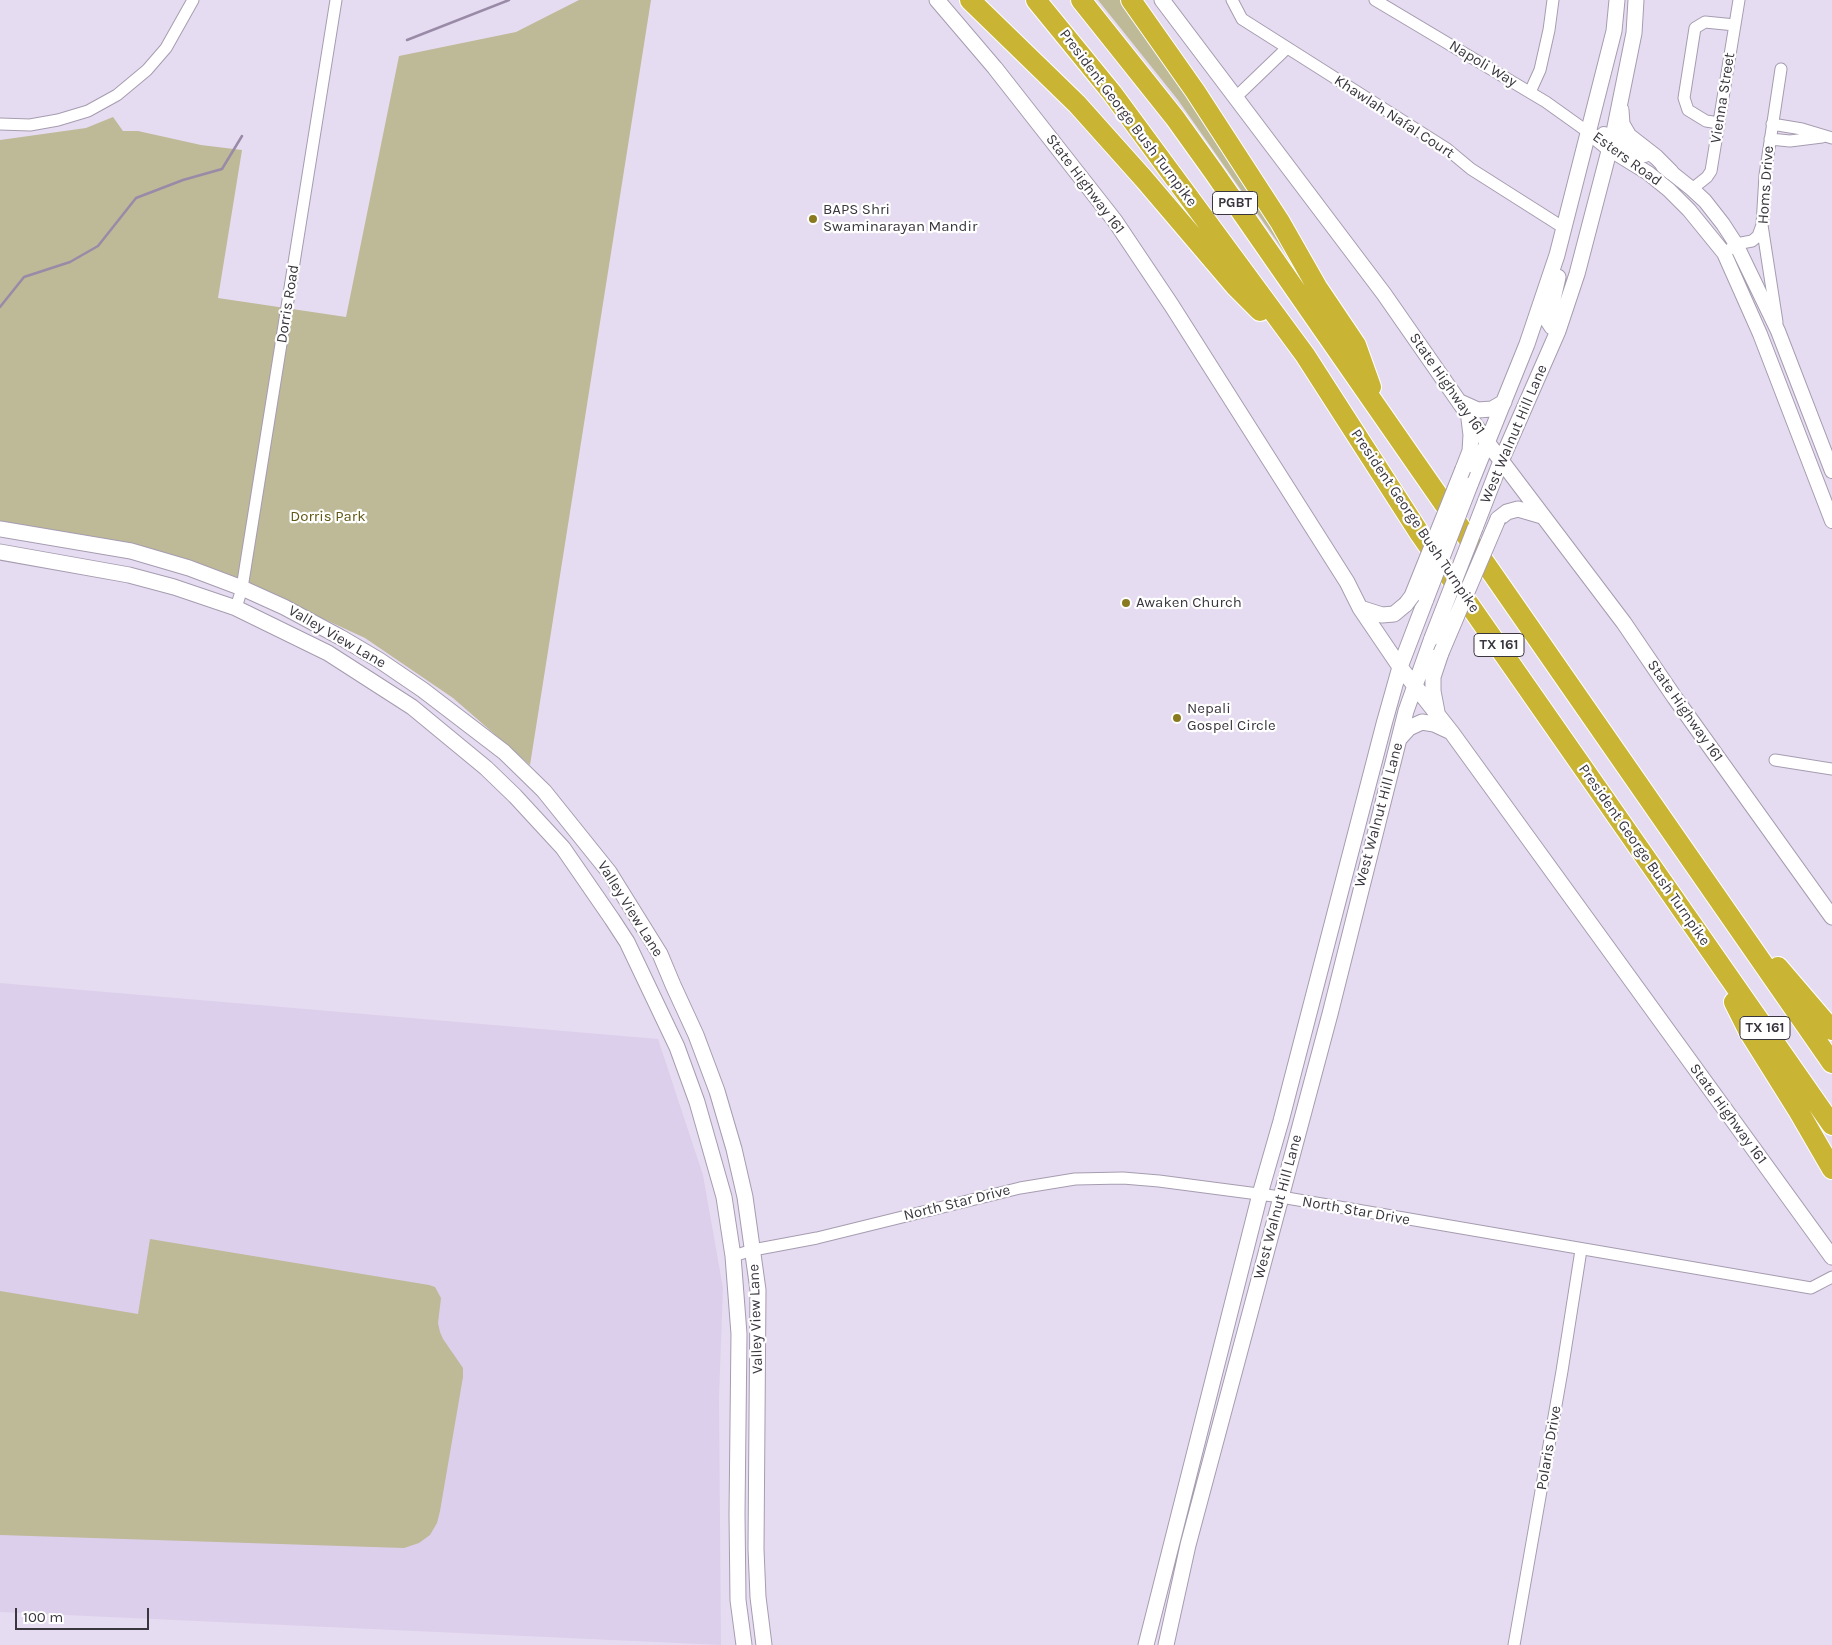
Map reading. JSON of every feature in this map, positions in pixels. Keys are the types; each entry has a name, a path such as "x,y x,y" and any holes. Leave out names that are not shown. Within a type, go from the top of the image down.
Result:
{"highway":[{"path":"970,0 1077,104 1236,287 1305,355"},
{"name":"President George Bush Turnpike","path":"1036,0 1112,94 1305,355 1420,534 1832,1125"},
{"name":"PGBT","path":"1082,0 1202,156 1380,412"},
{"path":"1131,0 1241,159 1318,287 1356,345 1380,412"},
{"name":"TX 161","path":"1380,412 1832,1063"},
{"path":"1727,912 1791,981 1832,1030"},
{"path":"1697,931 1749,1032 1832,1169"}],"main road":[{"name":"State Highway 161","path":"937,0 995,68 1115,221 1172,306 1312,530 1347,582 1360,608 1400,667 1452,732 1832,1257"},
{"name":"State Highway 161","path":"1162,0 1384,294 1487,442 1624,623 1675,698 1832,917"},
{"name":"West Walnut Hill Lane","path":"1146,1645 1260,1194 1281,1121 1400,667 1470,484 1527,344 1557,255 1614,31 1617,0"},
{"name":"West Walnut Hill Lane","path":"1166,1645 1186,1554 1330,1014 1369,850 1414,686 1501,461 1558,331 1576,274 1620,105 1634,33 1636,0"},
{"path":"1620,105 1622,124 1629,136 1656,157 1671,172"},
{"path":"1557,255 1558,275 1548,321 1558,331"},
{"path":"1458,401 1478,410 1492,409 1504,402"},
{"path":"1360,608 1382,615 1394,614 1412,596 1470,451 1471,435 1468,415"},
{"path":"1437,714 1433,691 1433,677 1498,519 1507,512 1518,509 1542,516"},
{"name":"Valley View Lane","path":"0,529 131,551 190,568 284,607 379,660 504,752 544,791 609,872 660,954 672,986 696,1035 717,1091 734,1149 745,1197 758,1290 756,1548 758,1596 764,1645"},
{"name":"Valley View Lane","path":"0,552 129,575 174,587 236,608 328,653 412,707 451,737 510,790 567,854 627,942 677,1047 697,1102 724,1196 733,1256 740,1334 737,1426 738,1600 744,1645"},
{"path":"1399,739 1409,728 1422,722 1434,724 1452,732"},
{"path":"1352,845 1369,850"},
{"path":"1210,1390 1228,1395"},
{"path":"1169,1549 1186,1554"}],"street":[{"path":"0,124 30,125 58,120 88,111 117,95 147,70 166,48 193,0"},
{"name":"Dorris Road","path":"236,608 242,588 336,0"},
{"name":"Khawlah Nafal Court","path":"1232,0 1242,19 1447,149 1470,169 1564,228"},
{"name":"Napoli Way","path":"1375,0 1530,92 1588,132"},
{"path":"1530,92 1540,70 1549,30 1553,0"},
{"name":"Vienna Street","path":"1692,189 1707,177 1711,171 1739,0"},
{"path":"1719,123 1706,121 1688,110 1684,98 1695,28 1705,22 1735,25"},
{"path":"1236,97 1286,48"},
{"name":"Homs Drive","path":"1778,331 1762,225 1765,175 1781,69"},
{"path":"1772,124 1828,138"},
{"name":"Esters Road","path":"1588,132 1671,172 1705,201 1723,224 1736,244 1778,331 1832,471"},
{"path":"1770,138 1790,141 1828,138"},
{"name":"Esters Road","path":"1611,143 1669,190 1689,210 1724,253 1760,334 1832,521"},
{"path":"1724,253 1736,244 1752,241 1758,236 1762,225"},
{"path":"1798,431 1814,424"},
{"path":"1774,760 1832,769"},
{"name":"North Star Drive","path":"733,1256 753,1250 818,1238 1020,1188 1075,1179 1123,1178 1260,1194 1811,1288 1832,1277"},
{"name":"Polaris Drive","path":"1514,1645 1562,1371 1581,1250"}],"shaded area":[{"path":"0,983 658,1039 703,1175 723,1288 719,1398 721,1645 0,1612"}],"green space":[{"name":"Dorris Park","path":"579,0 651,0 530,765 453,698 365,638 289,603 191,560 114,543 0,523 0,140 86,128 113,117 123,131 138,131 201,145 242,150 218,298 346,317 399,56 516,32"},
{"path":"1098,0 1125,0 1183,83 1306,283 1178,100"},
{"path":"150,1239 435,1287 441,1298 438,1323 440,1332 463,1368 463,1377 440,1511 437,1523 430,1535 419,1543 404,1548 0,1535 0,1291 138,1314"}],"waterway":[{"path":"407,40 509,0"},
{"path":"0,307 24,277 70,262 98,246 136,198 183,180 222,169 242,136"}],"place":[{"name":"BAPS Shri Swaminarayan Mandir","path":"813,219"},
{"name":"Awaken Church","path":"1126,603"},
{"name":"Nepali Gospel Circle","path":"1177,718"}]}
